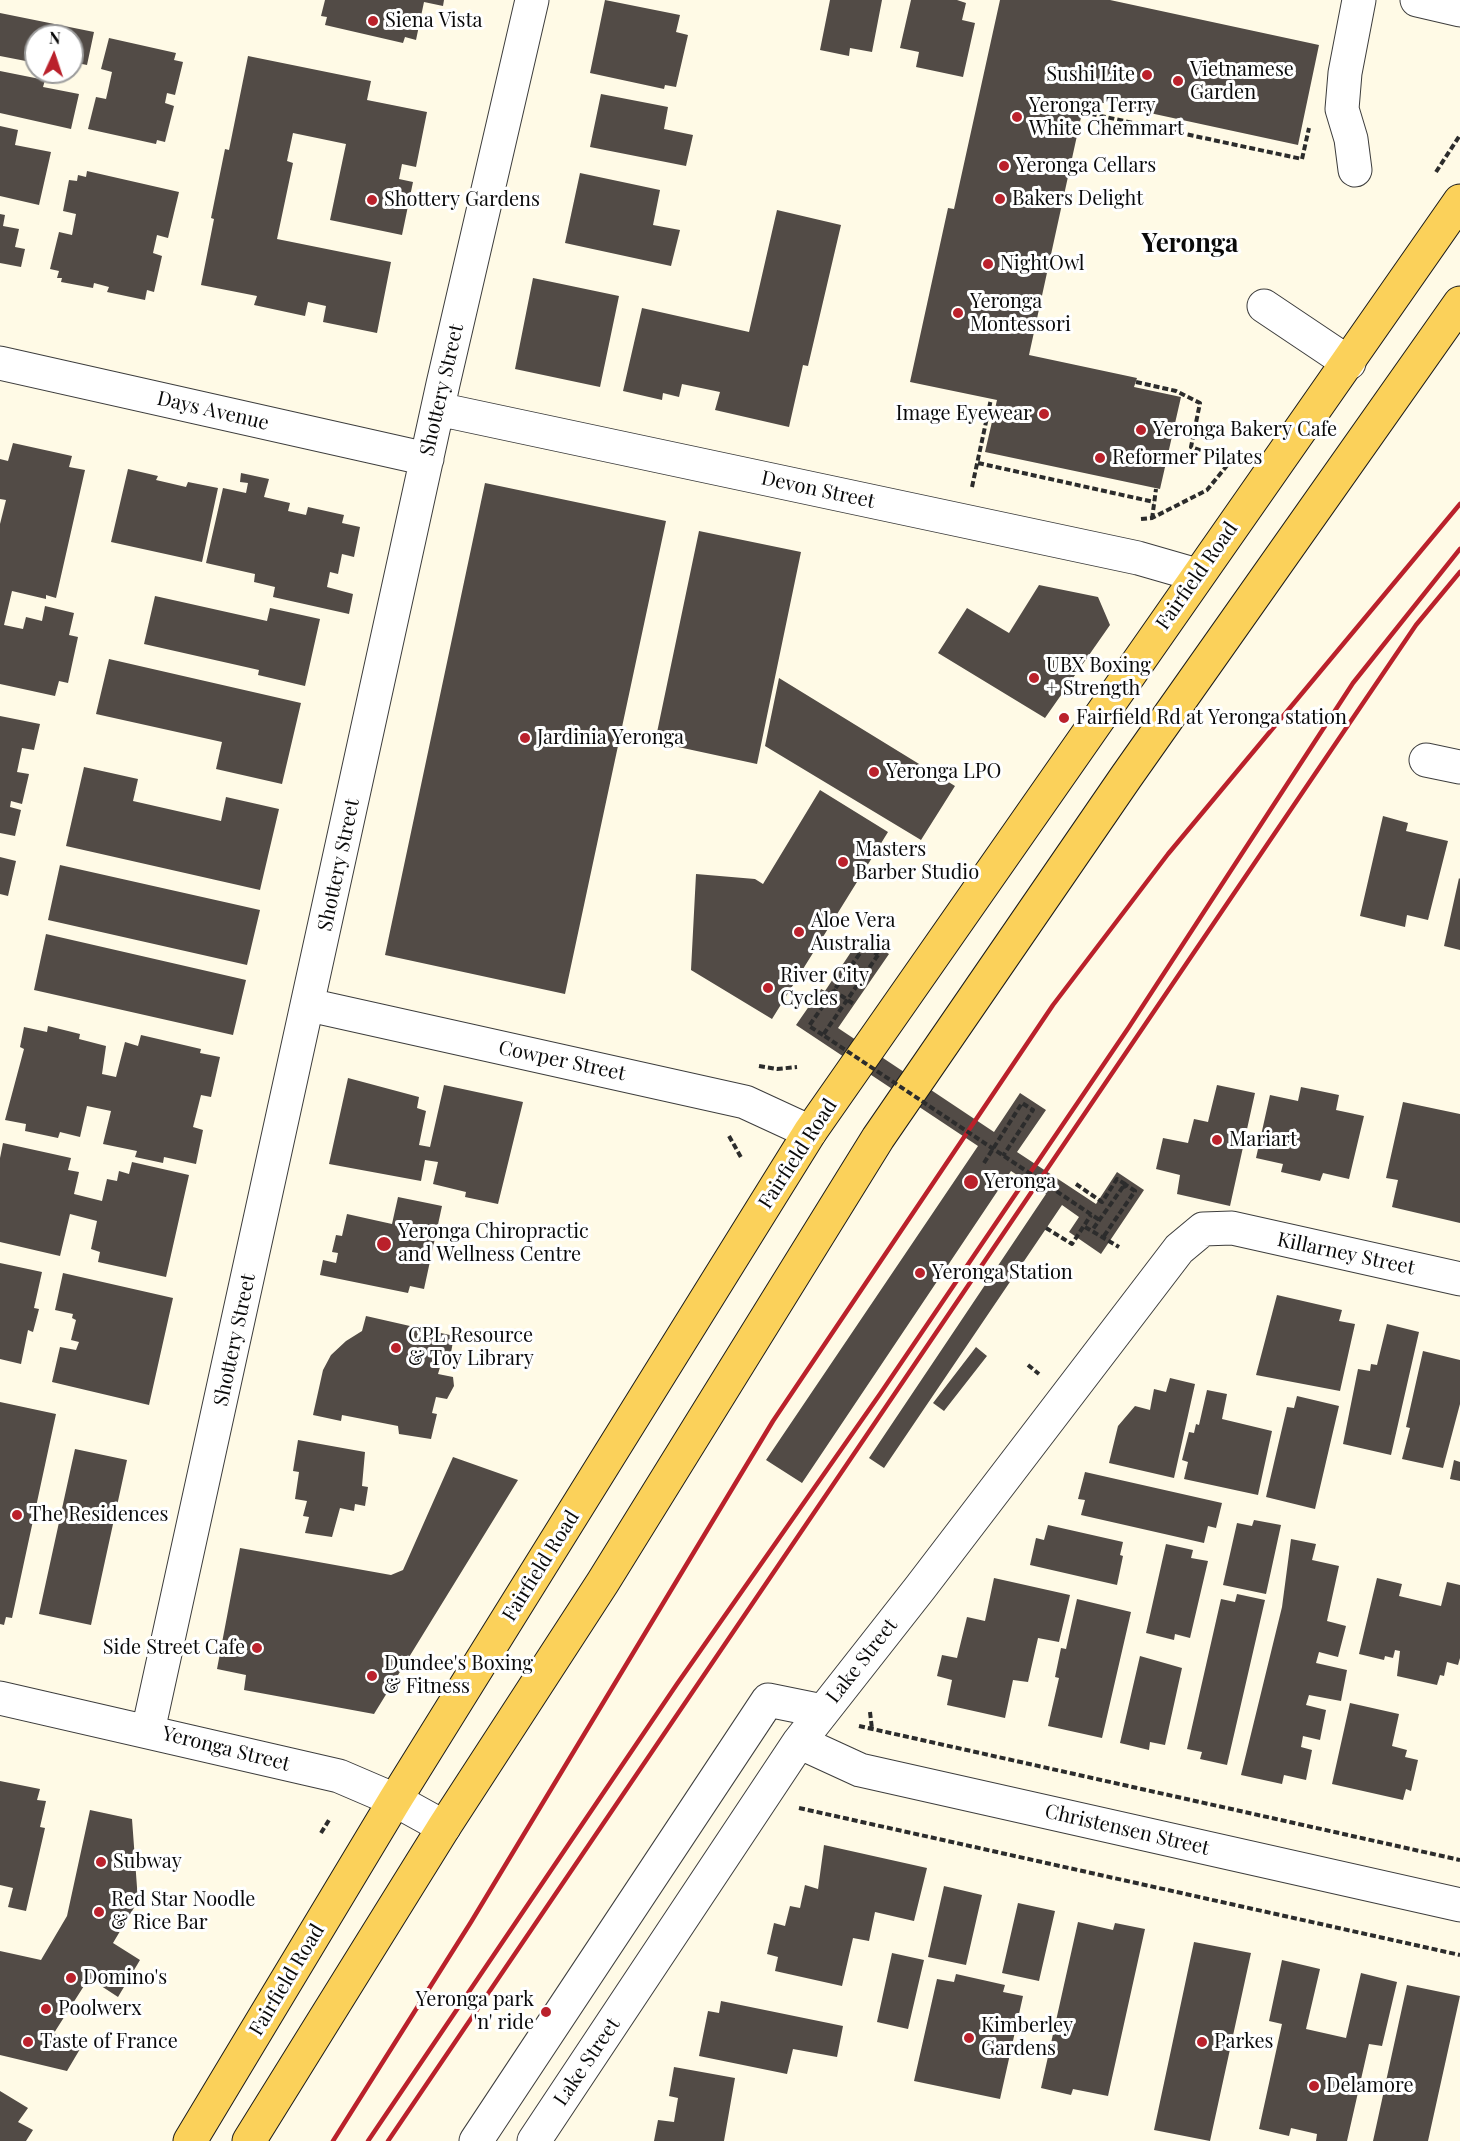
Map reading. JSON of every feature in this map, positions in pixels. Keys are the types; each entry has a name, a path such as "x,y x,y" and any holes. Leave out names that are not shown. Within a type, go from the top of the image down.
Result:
{"main road":[{"name":"Fairfield Road","path":"190,2141 395,1800 810,1132 1460,201"},
{"path":"249,2141 444,1827 603,1582 878,1138 1120,787 1460,303"}],"street":[{"name":"Shottery Street","path":"148,1731 438,409 532,0"},
{"path":"1355,170 1351,139 1342,109 1359,0"},
{"path":"1417,0 1460,10"},
{"path":"1264,306 1348,363"},
{"name":"Days Avenue","path":"0,363 427,459"},
{"name":"Devon Street","path":"438,409 1138,558 1197,575"},
{"path":"1426,760 1460,767"},
{"name":"Cowper Street","path":"309,1005 745,1102 810,1132"},
{"name":"Killarney Street","path":"1232,1228 1460,1279"},
{"name":"Lake Street","path":"534,2141 799,1742 822,1711 920,1588 1179,1249 1203,1229 1232,1228"},
{"name":"Yeronga Street","path":"0,1698 339,1776 395,1800 444,1827"},
{"path":"476,2141 768,1700 822,1711"},
{"name":"Christensen Street","path":"799,1742 860,1770 1460,1905"}],"path":[{"path":"1082,112 1302,159 1309,126"},
{"path":"1136,382 1200,403 1191,447 1230,461"},
{"path":"971,492 991,399"},
{"path":"1156,489 1152,518 1207,490 1237,452"},
{"path":"978,464 1154,501"},
{"path":"823,1035 878,955 865,946 809,1026 993,1146 1003,1156 1101,1221 1126,1185 1135,1191 1104,1236"},
{"path":"833,990 863,1011"},
{"path":"984,1163 1022,1103 1033,1110 1003,1156"},
{"path":"721,1132 727,1134 734,1142 742,1159"},
{"path":"993,1146 1001,1149"},
{"path":"1076,1184 1102,1202 1117,1179 1125,1184 1093,1229"},
{"path":"1046,1228 1072,1244 1091,1215"},
{"path":"1080,1231 1086,1225 1119,1247"},
{"path":"870,1702 872,1729"},
{"path":"852,1725 1460,1860"},
{"path":"798,1808 1460,1955"},
{"path":"321,1833 329,1820"}],"building":[{"name":"Siena Vista","path":"325,0 444,0 443,6 424,2 416,40 405,37 403,43 325,25 327,17 321,16"},
{"path":"605,0 680,15 676,32 688,35 676,87 665,85 664,89 590,73"},
{"path":"830,0 882,0 872,52 850,48 849,56 820,50"},
{"path":"911,0 957,0 966,3 962,20 975,23 963,77 916,67 919,52 900,48"},
{"path":"1000,0 1110,0 1319,45 1298,145 1085,99 1029,355 1137,378 1134,387 1181,397 1160,489 985,452 997,400 910,382 948,208 954,209"},
{"path":"0,13 54,24 24,24 24,61 0,56"},
{"path":"84,30 94,32 87,65 84,64"},
{"path":"109,38 176,53 174,60 183,62 175,95 167,93 165,103 174,106 165,142 157,140 156,144 88,129 96,97 106,99 112,72 101,69"},
{"name":"Shottery Gardens","path":"248,56 371,81 367,100 427,112 416,167 402,164 399,179 413,182 402,235 330,220 346,144 293,133 287,161 293,163 277,239 391,262 377,333 323,322 326,306 308,302 305,316 254,305 257,296 201,285 225,149 229,150"},
{"path":"0,71 24,76 24,84 44,84 43,87 79,94 71,129 0,113"},
{"path":"601,94 668,107 664,129 693,135 686,166 590,147"},
{"path":"0,126 18,130 15,145 51,152 39,205 0,196"},
{"path":"87,171 179,192 168,238 157,235 153,253 162,256 154,292 147,290 145,300 107,292 109,287 94,283 93,288 61,282 62,278 57,278 59,271 50,269 59,232 72,235 76,214 63,211 69,180 77,181 78,175 86,177"},
{"path":"580,173 660,190 653,225 680,230 671,266 565,243"},
{"path":"777,210 841,225 808,366 803,365 789,427 715,410 720,392 682,384 679,397 663,393 662,400 623,391 642,308 749,332"},
{"path":"0,214 5,215 3,226 19,229 15,247 25,249 21,267 0,263"},
{"path":"533,278 619,296 600,387 515,369"},
{"path":"13,443 72,456 69,467 85,470 56,598 46,595 46,599 12,591 4,625 23,629 26,617 42,621 45,606 74,613 69,635 78,637 68,683 59,681 55,696 0,684 0,524 6,500 0,499 0,459 8,461"},
{"path":"128,469 158,476 156,480 186,487 188,482 218,488 202,562 111,542"},
{"path":"241,473 269,479 264,497 290,503 288,511 306,515 308,507 344,515 342,523 360,527 354,557 342,554 338,574 330,572 327,587 353,594 349,614 273,597 275,587 254,582 255,574 206,563 223,488 246,493 248,483 240,482"},
{"name":"Jardinia Yeronga","path":"485,483 666,521 565,994 385,955"},
{"path":"699,531 801,552 757,764 655,742"},
{"path":"1039,585 1098,597 1110,625 1045,718 938,653 967,608 1009,633"},
{"path":"155,596 267,621 270,608 320,619 305,686 258,675 259,670 144,644"},
{"path":"109,659 301,703 282,784 216,769 222,742 96,714"},
{"path":"779,678 955,786 921,840 765,746"},
{"path":"0,716 40,724 34,750 22,748 17,772 29,774 22,804 11,801 10,807 21,810 15,836 0,833"},
{"path":"84,767 138,779 133,801 221,821 226,797 279,809 260,890 66,846"},
{"path":"820,790 888,832 772,1019 691,970 696,874 755,879 763,884"},
{"path":"1383,816 1408,823 1406,831 1448,841 1428,920 1407,915 1405,927 1360,916"},
{"path":"0,857 16,861 8,896 0,894"},
{"path":"60,865 260,910 247,965 48,920"},
{"path":"1460,879 1460,950 1444,946"},
{"path":"46,934 246,980 233,1035 34,990"},
{"path":"861,937 889,954 838,1028 994,1132 1020,1093 1046,1110 1017,1152 1096,1204 1117,1172 1144,1190 1101,1254 1069,1232 1079,1217 1062,1205 884,1468 869,1458 1046,1194 1011,1171 802,1483 766,1460 978,1146 796,1025 821,989 825,991"},
{"path":"48,1026 80,1034 79,1039 106,1046 102,1074 116,1077 125,1042 138,1046 141,1035 201,1049 200,1053 220,1057 211,1097 201,1095 193,1127 203,1130 196,1164 164,1157 163,1163 135,1157 137,1151 103,1144 111,1111 87,1106 80,1137 60,1132 58,1138 25,1131 26,1124 5,1120 24,1049 20,1047 24,1027 47,1032"},
{"path":"348,1078 419,1097 417,1108 426,1111 419,1145 430,1147 444,1085 523,1102 498,1204 465,1197 466,1192 433,1184 438,1162 425,1160 421,1181 329,1164"},
{"name":"Mariart","path":"1217,1085 1255,1093 1230,1206 1177,1194 1180,1175 1156,1169 1163,1138 1188,1143 1194,1119 1208,1122"},
{"path":"1301,1087 1339,1095 1336,1110 1364,1116 1349,1179 1323,1173 1320,1181 1281,1172 1283,1164 1256,1158 1270,1095 1298,1101"},
{"path":"1403,1102 1460,1114 1460,1223 1392,1207 1398,1180 1386,1178"},
{"path":"3,1143 71,1158 68,1170 79,1172 74,1194 102,1201 107,1179 117,1181 119,1171 129,1174 132,1162 189,1175 166,1277 98,1262 100,1252 91,1249 97,1221 70,1214 60,1256 0,1242 0,1158"},
{"name":"Yeronga Chiropractic and Wellness Centre","path":"398,1197 442,1206 424,1289 410,1286 408,1293 320,1275 323,1260 336,1263 338,1253 332,1252 336,1235 342,1236 347,1214 392,1224"},
{"path":"0,1263 42,1272 34,1308 39,1309 33,1332 28,1330 21,1364 0,1359"},
{"path":"63,1273 173,1298 149,1405 52,1382 60,1347 76,1350 79,1342 71,1340 76,1320 72,1318 73,1314 55,1310"},
{"path":"1277,1295 1342,1310 1339,1321 1355,1324 1340,1391 1256,1375"},
{"path":"366,1316 454,1336 450,1358 443,1357 438,1374 453,1377 454,1386 447,1399 436,1397 432,1413 437,1414 431,1439 399,1434 398,1426 342,1415 341,1421 313,1415 323,1370 331,1355 346,1341 362,1331"},
{"path":"1387,1324 1419,1332 1391,1455 1343,1444 1358,1369 1370,1371 1371,1364 1377,1365"},
{"path":"976,1347 987,1356 944,1411 933,1403"},
{"path":"1423,1351 1460,1360 1460,1404 1443,1468 1402,1459 1410,1428 1406,1427"},
{"path":"1170,1378 1195,1384 1174,1478 1109,1463 1118,1426 1135,1406 1150,1410 1154,1389 1166,1392"},
{"path":"1207,1390 1227,1394 1222,1419 1272,1431 1258,1495 1184,1479 1188,1462 1182,1460 1189,1432 1194,1433 1196,1424 1199,1425"},
{"path":"1297,1396 1339,1406 1315,1509 1266,1497 1287,1407 1294,1408"},
{"name":"The Residences","path":"0,1402 56,1414 12,1618 6,1617 4,1625 0,1624"},
{"path":"298,1440 365,1452 362,1486 368,1487 365,1506 355,1504 354,1511 340,1508 332,1537 305,1533 309,1517 303,1516 307,1501 295,1499 299,1472 293,1471"},
{"path":"75,1449 127,1460 91,1625 39,1614"},
{"path":"453,1457 518,1480 374,1714 244,1690 246,1675 217,1669 240,1548 391,1575 403,1570"},
{"path":"1454,1460 1460,1462 1460,1481 1450,1479"},
{"path":"1085,1472 1222,1503 1216,1528 1208,1526 1204,1543 1081,1515 1085,1500 1078,1499"},
{"path":"1254,1520 1281,1525 1266,1594 1223,1585 1237,1523 1252,1526"},
{"path":"1048,1525 1123,1542 1120,1555 1123,1556 1117,1585 1030,1565 1036,1538 1044,1540"},
{"path":"1291,1539 1316,1544 1312,1560 1339,1566 1327,1621 1346,1626 1338,1657 1319,1652 1316,1663 1347,1670 1341,1701 1309,1695 1306,1705 1326,1710 1320,1740 1303,1736 1301,1747 1312,1750 1306,1780 1284,1775 1282,1784 1241,1775 1282,1607"},
{"path":"1166,1544 1193,1550 1191,1558 1208,1561 1190,1638 1175,1634 1174,1640 1146,1633"},
{"path":"994,1578 1070,1595 1059,1642 1038,1638 1028,1682 1013,1680 1005,1718 947,1705 952,1680 937,1676 942,1655 957,1658 967,1617 985,1621"},
{"path":"1377,1578 1402,1584 1399,1596 1441,1606 1447,1582 1460,1585 1460,1658 1458,1665 1447,1662 1444,1676 1440,1675 1437,1685 1397,1676 1400,1651 1395,1650 1393,1658 1385,1656 1384,1660 1359,1654"},
{"path":"1237,1594 1265,1600 1227,1765 1200,1759 1202,1752 1187,1749 1221,1599 1235,1602"},
{"path":"1077,1599 1131,1612 1102,1738 1048,1726 1059,1678 1055,1677 1061,1648 1066,1649"},
{"path":"1140,1656 1182,1668 1165,1745 1150,1742 1149,1750 1120,1743"},
{"path":"1350,1703 1399,1714 1392,1746 1407,1750 1405,1757 1418,1760 1411,1791 1406,1789 1403,1800 1332,1784"},
{"path":"0,1781 40,1789 37,1800 46,1801 40,1827 45,1828 26,1911 8,1907 13,1888 0,1885"},
{"path":"90,1810 132,1819 138,1901 113,1943 140,1960 118,1997 89,1978 54,2033 80,2049 67,2071 0,2055 0,1951 41,1960 67,1916"},
{"path":"824,1845 927,1868 914,1921 875,1912 869,1941 853,1938 842,1986 775,1971 778,1957 767,1954 774,1923 785,1926 790,1906 800,1908 805,1885 818,1889"},
{"path":"944,1886 982,1895 966,1965 928,1957"},
{"path":"1018,1903 1055,1911 1039,1981 1002,1973"},
{"path":"1078,1922 1113,1930 1115,1923 1145,1929 1108,2096 1073,2089 1071,2095 1041,2088"},
{"name":"Parkes","path":"1194,1942 1251,1953 1210,2141 1154,2130"},
{"path":"892,1953 924,1960 908,2029 877,2022"},
{"name":"Delamore","path":"1282,1960 1320,1969 1306,2029 1346,2038 1361,1973 1397,1982 1382,2046 1369,2044 1347,2141 1316,2141 1317,2134 1291,2128 1289,2136 1259,2129 1282,2024 1269,2021"},
{"name":"Kimberley Gardens","path":"956,1974 1005,1985 1003,1992 1023,1996 1000,2099 914,2081 937,1979 954,1982"},
{"path":"1407,1985 1460,1996 1428,2141 1373,2141"},
{"path":"721,2001 843,2026 837,2057 793,2049 787,2074 699,2056 708,2011 719,2013"},
{"path":"674,2067 735,2078 724,2141 654,2141 658,2120 674,2122 678,2098 669,2096"},
{"path":"0,2091 28,2108 18,2122 33,2130 26,2141 0,2141"}],"railway":[{"path":"333,2141 471,1922 773,1421 1053,1005 1168,854 1460,504"},
{"path":"368,2141 677,1684 880,1394 1129,1027 1353,683 1460,549"},
{"path":"388,2141 1416,625 1460,572"}],"place":[{"name":"Siena Vista","path":"373,21"},
{"name":"Sushi Lite","path":"1147,75"},
{"name":"Vietnamese Garden","path":"1178,81"},
{"name":"Yeronga Terry White Chemmart","path":"1017,117"},
{"name":"Yeronga Cellars","path":"1004,166"},
{"name":"Bakers Delight","path":"1000,199"},
{"name":"Shottery Gardens","path":"372,200"},
{"name":"NightOwl","path":"988,264"},
{"name":"Yeronga Montessori","path":"958,313"},
{"name":"Image Eyewear","path":"1044,414"},
{"name":"Yeronga Bakery Cafe","path":"1141,430"},
{"name":"Reformer Pilates","path":"1100,458"},
{"name":"UBX Boxing + Strength","path":"1034,678"},
{"name":"Fairfield Rd at Yeronga station","path":"1064,718"},
{"name":"Jardinia Yeronga","path":"525,738"},
{"name":"Yeronga LPO","path":"874,772"},
{"name":"Masters Barber Studio","path":"843,862"},
{"name":"Aloe Vera Australia","path":"799,932"},
{"name":"River City Cycles","path":"768,988"},
{"name":"Mariart","path":"1217,1140"},
{"name":"Yeronga","path":"971,1182"},
{"name":"Yeronga Chiropractic and Wellness Centre","path":"384,1244"},
{"name":"Yeronga Station","path":"920,1273"},
{"name":"CPL Resource & Toy Library","path":"396,1348"},
{"name":"The Residences","path":"17,1515"},
{"name":"Side Street Cafe","path":"257,1648"},
{"name":"Dundee's Boxing & Fitness","path":"372,1676"},
{"name":"Subway","path":"101,1862"},
{"name":"Red Star Noodle & Rice Bar","path":"99,1912"},
{"name":"Domino's","path":"71,1978"},
{"name":"Poolwerx","path":"46,2009"},
{"name":"Yeronga park 'n' ride","path":"546,2012"},
{"name":"Kimberley Gardens","path":"969,2038"},
{"name":"Taste of France","path":"28,2042"},
{"name":"Parkes","path":"1202,2042"},
{"name":"Delamore","path":"1314,2086"}],"district":[{"name":"Yeronga","path":"1190,244"}]}
